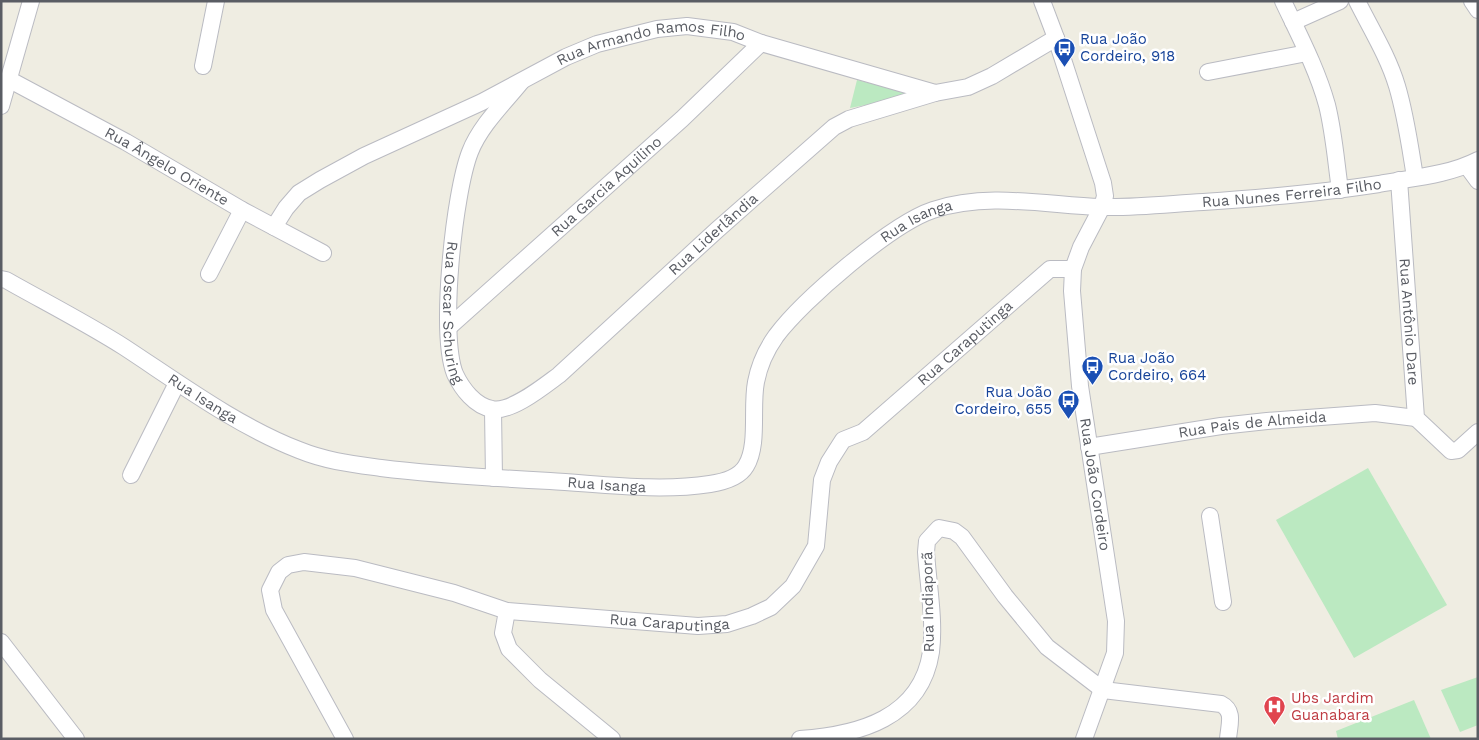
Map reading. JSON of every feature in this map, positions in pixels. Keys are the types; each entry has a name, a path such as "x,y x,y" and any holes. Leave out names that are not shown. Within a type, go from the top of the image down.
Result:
{"street":[{"path":"1,106 10,80 31,1"},
{"path":"203,66 216,1"},
{"path":"1283,1 1308,53 1326,105 1332,131 1340,190"},
{"path":"1293,22 1340,1"},
{"name":"Rua Antônio Dare","path":"1357,1 1388,62 1404,114 1416,418"},
{"path":"1472,1 1478,10"},
{"name":"Rua João Cordeiro","path":"1044,2 1103,183 1104,196 1102,207 1073,269 1072,292 1078,363 1089,447 1116,621 1115,653 1084,739"},
{"name":"Rua Armando Ramos Filho","path":"274,227 286,208 299,193 320,180 521,82 566,57 597,44 657,30 687,26 733,32 761,43 935,93 968,87 984,80 1056,38"},
{"name":"Rua Garcia Aquilino","path":"449,327 682,119 761,43"},
{"path":"1208,72 1308,53"},
{"name":"Rua Ângelo Oriente","path":"10,80 126,142 242,210 323,253"},
{"name":"Rua Oscar Schuring","path":"501,408 480,405 466,394 455,373 449,327 456,214 461,180 475,143 521,82"},
{"name":"Rua Liderlândia","path":"501,408 530,395 559,375 834,126 849,119 935,93"},
{"path":"1472,163 1478,181"},
{"name":"Rua Nunes Ferreira Filho","path":"1102,207 1269,197 1340,190 1407,179 1472,163"},
{"name":"Rua Isanga","path":"1,279 6,280 122,346 177,383 294,448 329,461 406,471 494,478 673,488 728,480 744,470 749,461 755,384 764,356 774,339 817,294 867,250 914,218 934,209 997,200 1054,202 1102,207"},
{"path":"209,274 242,210"},
{"name":"Rua Caraputinga","path":"345,739 274,610 270,590 279,572 288,565 304,562 355,568 454,593 507,611 698,626 727,624 771,607 793,586 806,568 816,546 822,480 829,462 843,440 863,432 1050,269 1073,269"},
{"path":"131,475 177,383"},
{"path":"494,478 501,408"},
{"name":"Rua Pais de Almeida","path":"1089,447 1248,423 1375,413 1416,418"},
{"path":"1416,418 1448,450 1458,450 1478,432"},
{"path":"1210,516 1223,602"},
{"name":"Rua Indiaporã","path":"800,739 826,737 871,726 898,711 915,694 926,675 931,650 927,541 939,528 954,531 962,537 1005,596 1047,647 1103,690"},
{"path":"507,611 503,633 509,649 540,680 612,739"},
{"path":"1,642 74,738"},
{"path":"1103,690 1221,704 1227,707 1231,713 1228,739"}],"green space":[{"path":"857,80 907,92 892,100 850,108"},
{"path":"1368,468 1447,605 1354,658 1276,520"},
{"path":"1478,677 1478,725 1460,732 1441,690"},
{"path":"1414,700 1431,739 1338,739 1336,731"}],"place":[{"name":"Rua João Cordeiro, 918","path":"1064,67"},
{"name":"Rua João Cordeiro, 664","path":"1092,386"},
{"name":"Rua João Cordeiro, 655","path":"1068,420"},
{"name":"Ubs Jardim Guanabara","path":"1275,726"}]}
